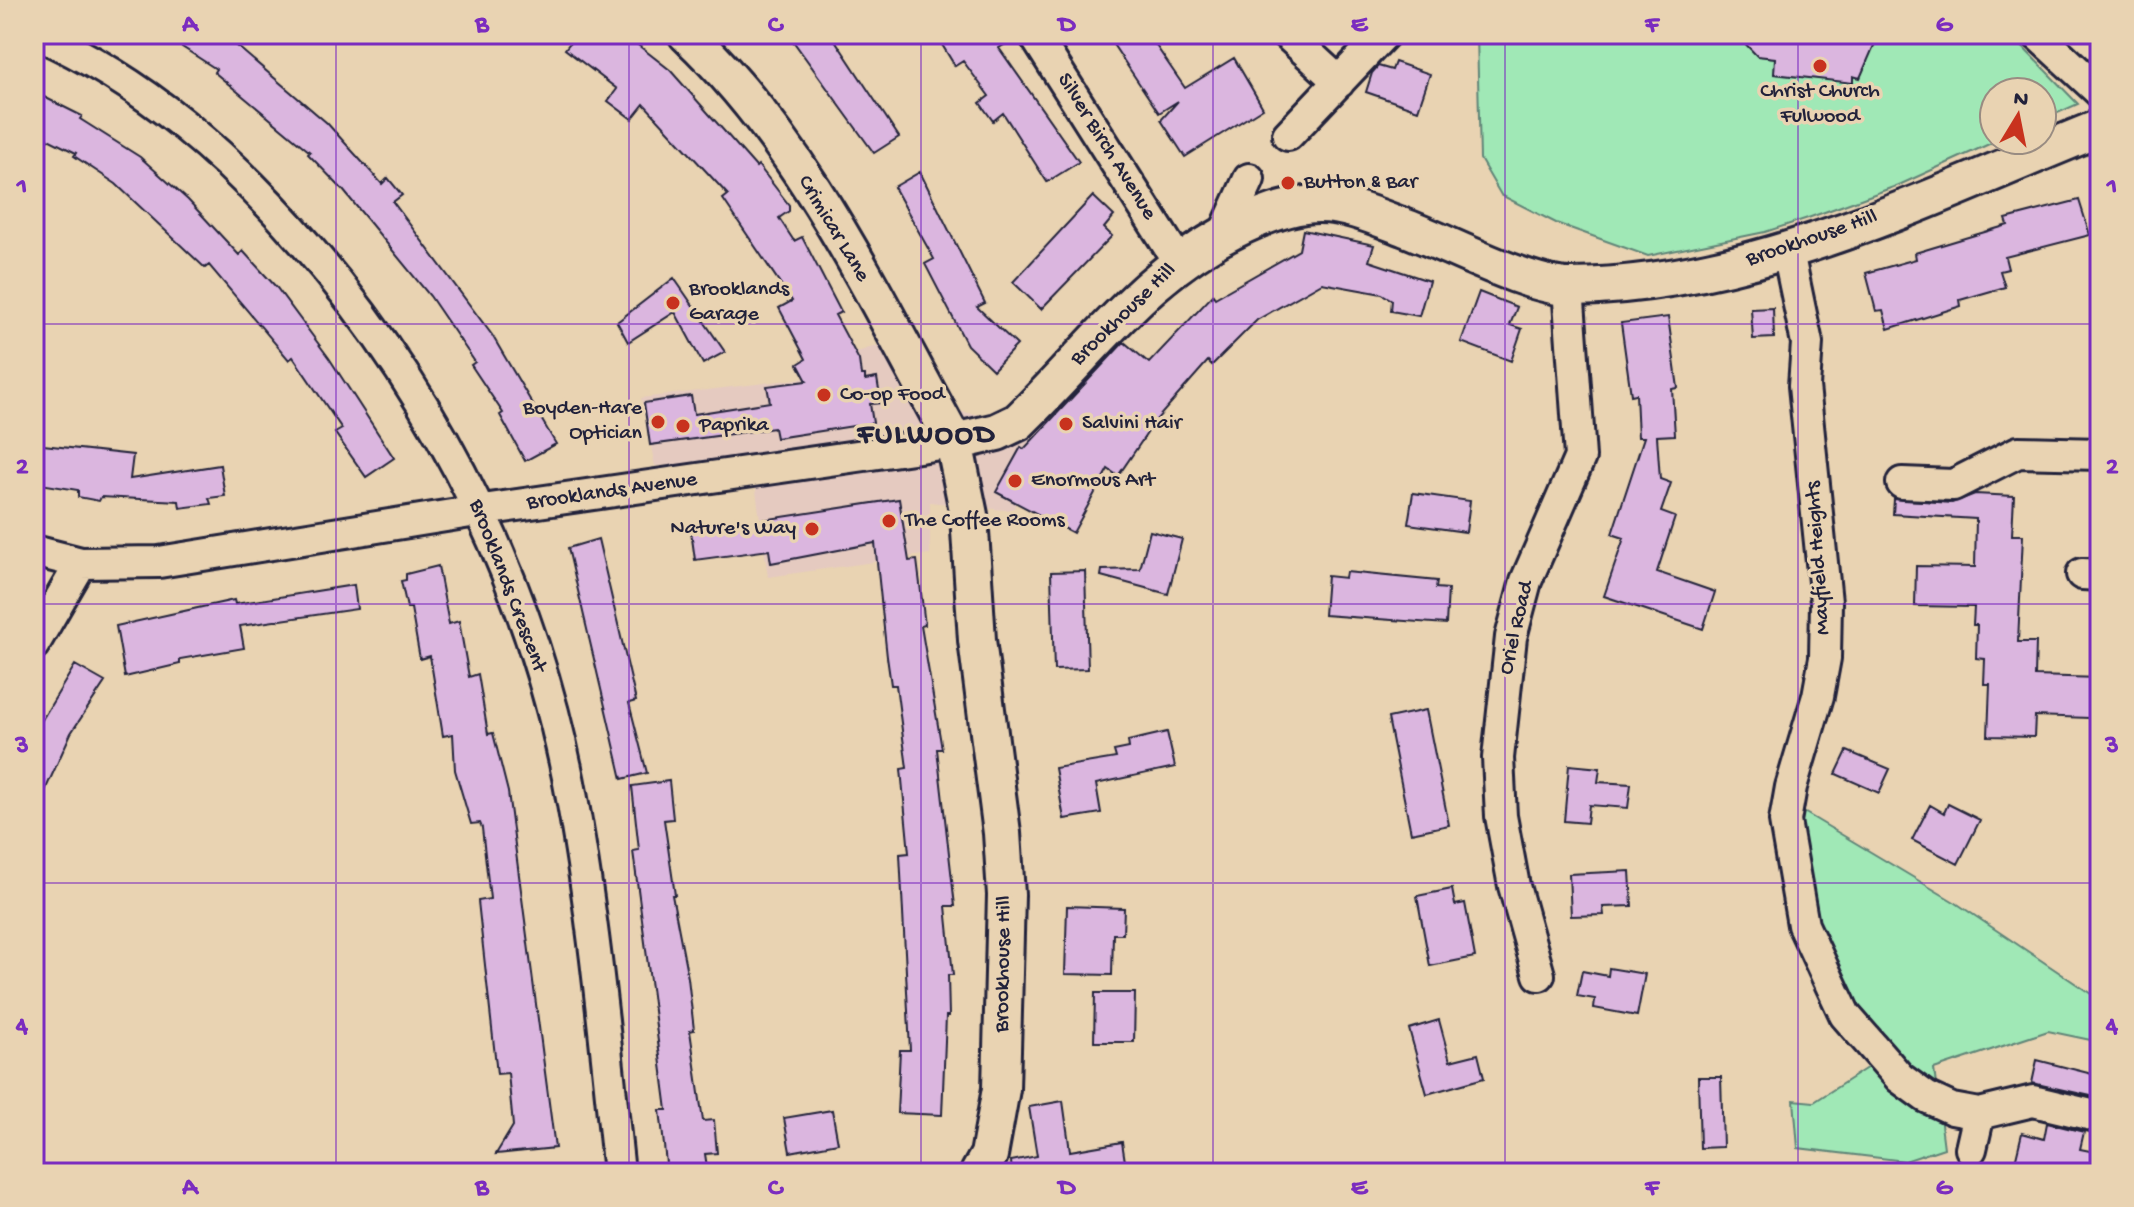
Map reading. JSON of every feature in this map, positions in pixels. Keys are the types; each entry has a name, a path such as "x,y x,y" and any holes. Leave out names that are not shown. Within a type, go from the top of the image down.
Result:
{"street":[{"name":"Brooklands Crescent","path":"37,34 73,50 154,101 217,151 275,209 389,348 483,510 529,634 554,717 573,802 598,978 619,1173"},
{"name":"Crimicar Lane","path":"687,34 766,121 822,204 954,442"},
{"name":"Silver Birch Avenue","path":"1034,34 1178,261"},
{"path":"1287,34 1339,82"},
{"path":"1288,135 1384,34"},
{"path":"2037,34 2100,92"},
{"name":"Brookhouse Hill","path":"979,1173 989,1155 1001,1089 1006,895 1002,833 977,640 969,515 954,442 997,432 1018,422 1125,308 1178,261 1224,234 1287,209 1332,206 1358,210 1530,277 1568,287 1683,278 1788,252 2100,128"},
{"path":"1224,234 1249,179"},
{"name":"Mayfield Heights","path":"1788,252 1807,343 1804,386 1826,602 1825,658 1818,696 1791,787 1785,821 1789,861 1803,925 1845,1015 1900,1078 1926,1097 1952,1109 1979,1114"},
{"name":"Oriel Road","path":"1539,975 1514,886 1501,816 1498,758 1502,696 1526,581 1580,457 1568,287"},
{"name":"Brooklands Avenue","path":"34,551 81,563 159,562 483,510 954,442"},
{"path":"1902,483 1953,485 2018,452 2100,454"},
{"path":"34,644 81,563"},
{"path":"1971,1149 1979,1114 2000,1110 2017,1102 2033,1101 2100,1117"}],"shaded area":[{"path":"910,335 956,411 995,417 1042,377 1098,420 1016,502 1013,511 930,502 930,554 768,577 752,462 655,466 641,398 805,378 854,353"}],"green space":[{"path":"1477,34 2010,34 2051,76 1978,76 1978,149 1899,185 1765,232 1648,256 1556,223 1501,195 1480,159"},
{"path":"2058,83 2078,104 2058,113"},
{"path":"1777,796 1956,903 2100,1000 2100,1042 2048,1031 1934,1069 1944,1148 1905,1161 1798,1148 1794,1100 1814,1102 1876,1062 1795,934 1770,830"}],"building":[{"path":"162,34 223,34 327,123 382,184 388,178 402,195 393,202 492,335 556,444 525,461 500,415 503,413 471,365 475,362 430,296 343,190 308,154 310,152 214,72 216,69"},
{"path":"577,34 624,34 670,70 756,167 758,165 789,205 789,211 779,218 794,241 802,237 841,312 835,315 859,360 861,375 865,375 865,380 877,378 881,403 870,404 873,423 776,438 774,428 650,445 644,403 691,396 694,414 770,402 767,386 807,381 798,364 806,359 779,308 792,301 723,199 728,195 644,104 632,119 608,101 617,89 565,49"},
{"path":"788,34 831,34 899,137 874,153"},
{"path":"956,34 1016,34 1017,37 999,48 1079,162 1047,182 1003,113 993,121 980,103 989,96 963,61 955,66 941,43"},
{"path":"1106,34 1148,34 1185,88 1234,58 1263,108 1185,157 1161,120 1178,101 1159,113"},
{"name":"Christ Church Fulwood","path":"1736,34 1879,34 1860,78 1853,76 1853,83 1774,74 1775,58 1757,56"},
{"path":"1395,62 1430,74 1418,110 1366,92 1372,73 1378,66 1392,70"},
{"path":"34,92 82,116 80,119 140,157 188,200 239,255 243,251 277,288 329,358 394,458 366,477 335,433 342,429 293,357 289,360 209,265 205,268 116,184 74,156 76,153 34,132"},
{"path":"920,172 985,303 977,307 1017,345 993,370 967,345 925,264 934,259 894,187"},
{"path":"1093,196 1114,216 1104,228 1112,236 1041,309 1013,282"},
{"path":"2079,200 2090,235 2005,257 2008,269 2000,271 2005,287 1960,300 1961,306 1888,329 1883,310 1876,311 1866,273 1916,259 1915,253 2008,225 2006,219"},
{"path":"1303,230 1374,245 1369,261 1429,281 1419,316 1391,311 1392,300 1382,294 1322,283 1257,320 1212,365 1208,361 1156,420 1118,476 1108,469 1073,533 996,492 1021,447 1024,449 1124,342 1149,363 1213,295 1215,298 1299,250"},
{"path":"674,278 725,352 703,364 675,312 628,342 617,322"},
{"path":"1479,292 1517,307 1510,325 1522,329 1511,361 1461,342"},
{"path":"1773,308 1774,338 1753,339 1751,309"},
{"path":"1668,317 1678,388 1672,389 1675,435 1657,436 1660,479 1671,483 1661,512 1675,517 1657,572 1715,592 1703,629 1604,596 1624,538 1612,534 1644,437 1638,437 1636,394 1631,395 1621,323"},
{"path":"34,444 133,455 130,479 220,465 225,496 209,498 211,504 180,508 179,501 101,497 99,501 78,497 78,490 34,483"},
{"path":"1413,493 1470,501 1466,532 1408,524"},
{"path":"1975,494 2014,496 2012,535 2023,535 2018,642 2036,642 2035,676 2100,678 2100,702 2090,701 2089,718 2035,716 2034,737 1988,736 1990,684 1984,684 1985,659 1976,658 1974,607 1915,606 1916,566 1975,567 1976,519 1893,514 1894,499 1952,503"},
{"path":"899,499 909,561 917,560 925,625 921,626 942,749 937,749 955,906 946,906 953,975 948,975 949,1016 946,1016 942,1115 897,1113 900,1050 910,1050 900,854 909,853 901,769 907,768 896,685 891,685 887,657 875,543 771,563 769,550 695,560 691,531"},
{"path":"1150,531 1182,539 1168,594 1101,576 1102,570 1140,569"},
{"path":"598,539 636,701 629,703 647,773 622,779 568,548"},
{"path":"438,566 449,624 459,621 469,677 478,674 488,734 493,733 508,792 555,1148 496,1154 513,1126 508,1073 497,1074 478,901 490,899 482,828 480,823 471,824 455,770 453,734 443,736 430,656 420,659 411,608 407,608 401,581 406,580 406,574"},
{"path":"1085,571 1088,669 1054,670 1051,572"},
{"path":"1346,572 1437,581 1436,588 1448,589 1446,624 1324,615 1327,576 1345,578"},
{"path":"354,585 357,609 240,626 244,648 180,659 180,664 125,677 116,626 234,600 235,604"},
{"path":"75,665 105,682 71,733 34,815 34,733"},
{"path":"1426,710 1449,825 1411,833 1388,718"},
{"path":"1167,732 1175,767 1096,784 1101,813 1064,819 1055,768 1116,758 1114,751 1129,748 1128,741"},
{"path":"1847,751 1890,769 1879,793 1836,774"},
{"path":"1569,765 1600,768 1598,782 1631,784 1628,808 1589,805 1587,823 1564,821"},
{"path":"669,781 673,819 664,820 675,895 672,895 688,978 694,1030 690,1031 703,1121 714,1120 717,1153 705,1154 707,1167 667,1172 660,1110 667,1110 633,851 639,850 632,786"},
{"path":"1948,804 1980,820 1958,864 1912,840 1930,805 1944,813"},
{"path":"1630,871 1632,906 1603,907 1604,915 1571,916 1569,874"},
{"path":"1452,889 1455,905 1465,903 1475,957 1430,966 1417,896"},
{"path":"1067,906 1124,908 1123,934 1113,934 1112,975 1065,974"},
{"path":"1609,968 1645,974 1637,1016 1594,1008 1595,999 1577,996 1582,971 1608,976"},
{"path":"1095,993 1135,993 1134,1042 1094,1042"},
{"path":"1439,1020 1450,1061 1478,1054 1484,1078 1427,1094 1409,1029"},
{"path":"2037,1060 2100,1076 2100,1098 2032,1083"},
{"path":"1698,1077 1721,1077 1723,1147 1700,1148"},
{"path":"1063,1101 1070,1151 1122,1142 1126,1168 1098,1173 1012,1173 1011,1161 1037,1156 1029,1107"},
{"path":"832,1110 838,1143 790,1152 784,1118"},
{"path":"2047,1123 2084,1132 2080,1149 2100,1153 2100,1173 2021,1173 2022,1169 2014,1166 2022,1133 2044,1139"}],"place":[{"name":"Christ Church Fulwood","path":"1820,66"},
{"name":"Button & Bar","path":"1288,183"},
{"name":"Brooklands Garage","path":"673,303"},
{"name":"Co-op Food","path":"824,395"},
{"name":"Boyden-Hare Optician","path":"658,422"},
{"name":"Salvini Hair","path":"1066,424"},
{"name":"Paprika","path":"683,426"},
{"name":"Enormous Art","path":"1015,481"},
{"name":"The Coffee Rooms","path":"889,521"},
{"name":"Nature's Way","path":"812,529"}],"district":[{"name":"FULWOOD","path":"927,436"}]}
